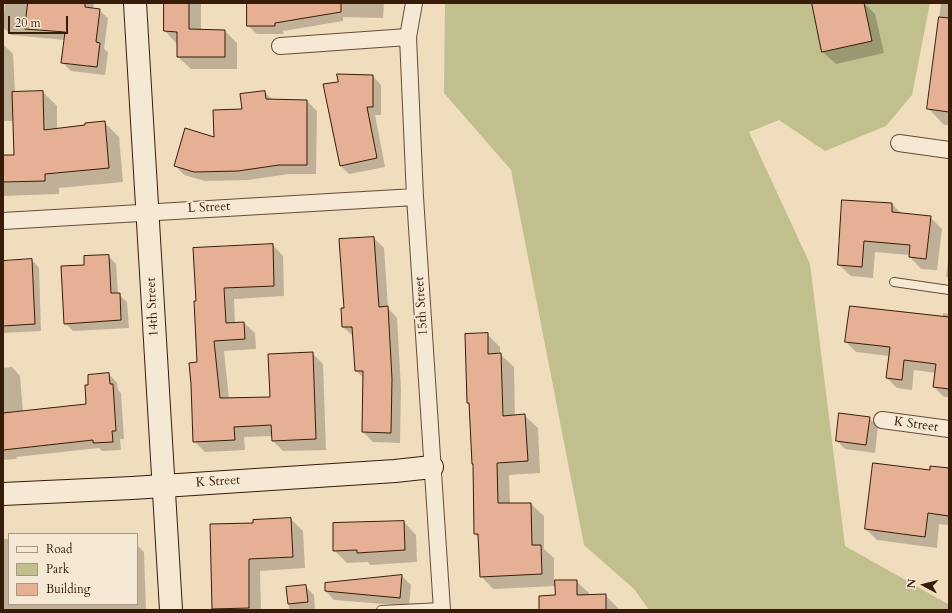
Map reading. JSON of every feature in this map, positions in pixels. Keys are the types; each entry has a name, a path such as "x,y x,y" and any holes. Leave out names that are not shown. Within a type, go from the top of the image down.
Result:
{"street":[{"name":"14th Street","path":"135,3 171,610"},
{"name":"15th Street","path":"414,3 408,37 415,197 442,608"},
{"path":"280,46 408,37"},
{"path":"899,143 949,150"},
{"name":"L Street","path":"3,221 415,197"},
{"name":"K Street","path":"882,420 949,429"},
{"name":"K Street","path":"3,494 164,486 395,471 432,467"}],"lane":[{"path":"894,282 949,290"},
{"path":"381,610 442,608"}],"green space":[{"path":"445,3 930,3 912,95 886,126 825,151 779,120 749,132 810,264 845,546 948,604 949,610 649,610 634,589 584,545 511,170 444,93"}],"building":[{"path":"28,3 85,3 85,7 100,9 96,42 100,43 97,67 61,63 65,32 25,29"},
{"path":"164,3 189,3 189,29 225,30 225,57 177,57 177,32 164,31"},
{"path":"247,3 341,3 341,12 275,23 275,26 247,26"},
{"path":"812,3 864,3 872,41 822,52"},
{"path":"939,17 949,18 949,112 927,109"},
{"path":"337,74 373,75 373,107 367,107 377,158 340,166 323,84 338,82"},
{"path":"43,91 44,130 105,121 109,168 45,174 45,181 3,182 3,155 14,155 12,92"},
{"path":"265,91 266,99 307,100 307,165 279,165 238,171 194,172 174,166 185,128 214,137 213,110 242,109 240,94"},
{"path":"842,200 892,203 892,212 931,216 926,259 909,257 910,245 864,241 862,267 838,265"},
{"path":"374,237 379,307 388,306 392,379 391,433 362,432 363,371 355,371 352,327 342,327 341,308 344,308 339,239"},
{"path":"273,244 274,286 224,288 226,323 244,322 245,339 214,341 220,398 270,397 268,354 313,352 316,439 272,441 271,425 234,427 235,440 193,442 189,363 197,362 193,248"},
{"path":"109,255 111,293 120,293 121,320 64,324 61,266 84,265 84,256"},
{"path":"32,259 35,324 3,326 3,261"},
{"path":"850,306 949,317 949,389 933,387 936,364 904,360 902,380 886,378 890,347 845,342"},
{"path":"488,333 488,354 501,353 503,416 525,414 528,461 497,463 498,503 531,503 532,545 541,545 542,574 480,577 478,534 474,534 473,464 469,403 467,403 465,334"},
{"path":"109,373 110,384 113,384 116,431 112,431 113,442 93,443 93,440 3,450 3,413 86,404 85,385 88,385 88,375"},
{"path":"839,413 870,417 866,445 836,441"},
{"path":"873,463 930,470 930,466 949,468 949,516 928,513 925,537 865,529"},
{"path":"291,518 293,557 249,559 249,608 212,609 210,524 253,523 253,520"},
{"path":"404,521 405,550 357,553 357,550 333,551 333,523"},
{"path":"402,575 400,598 325,591 325,583"},
{"path":"555,580 577,580 577,595 606,594 606,610 539,610 539,596 555,595"},
{"path":"306,585 308,602 288,604 286,587"}]}
